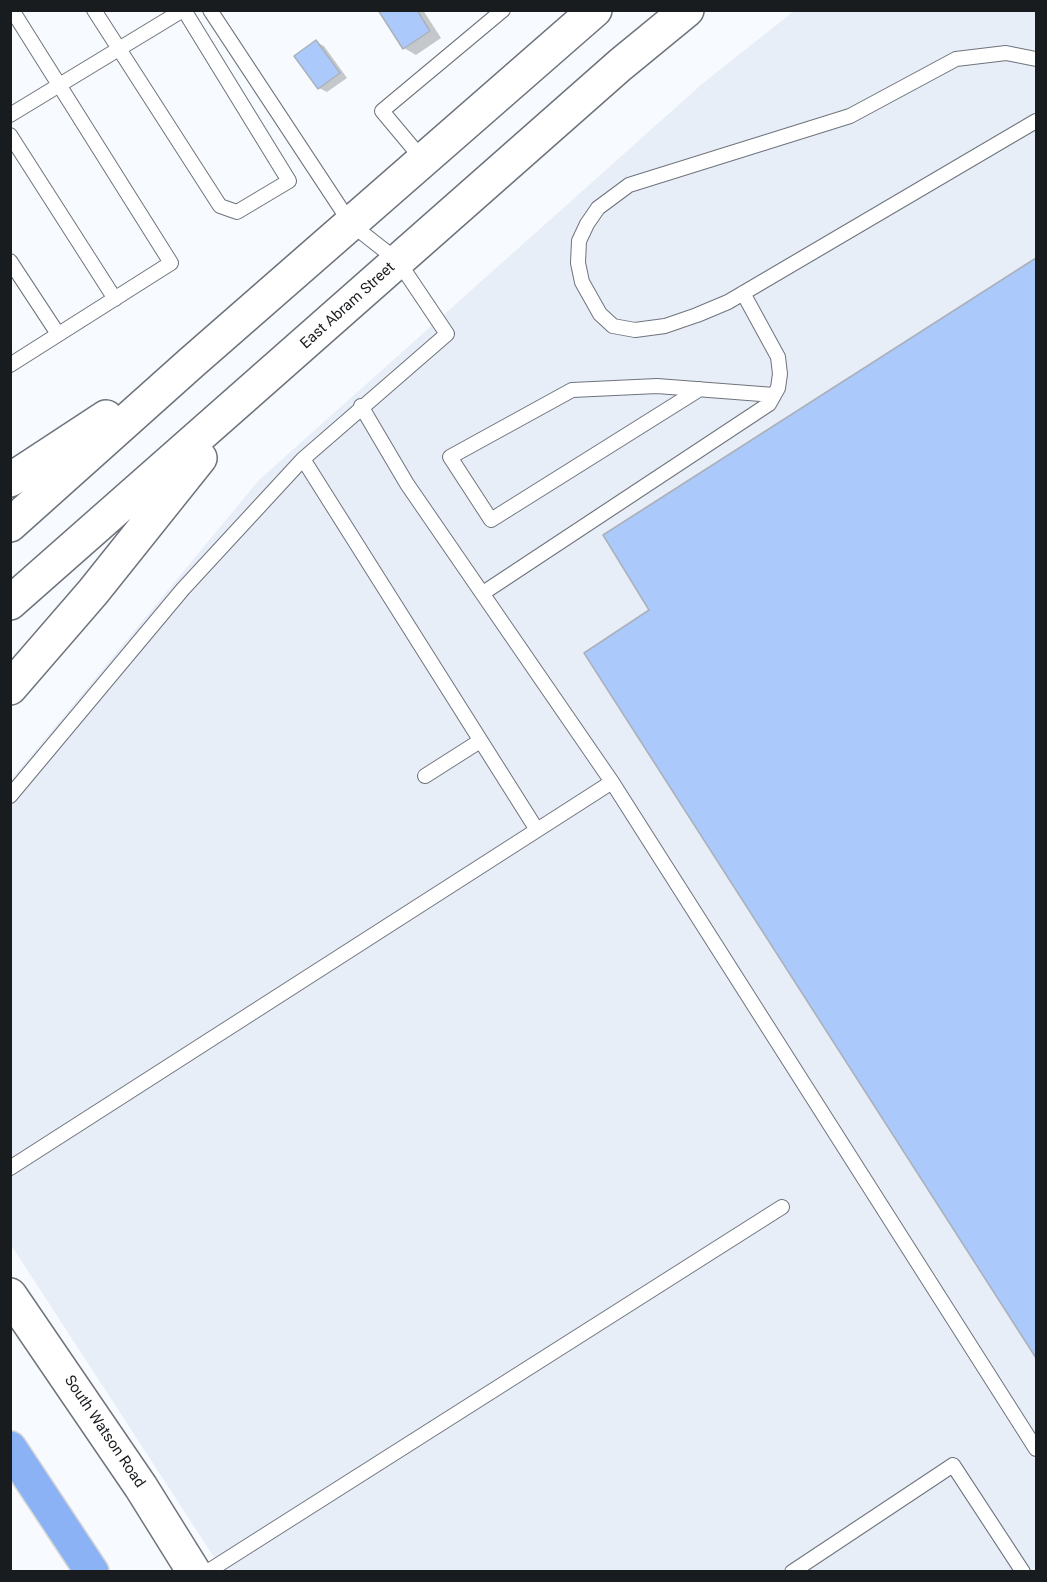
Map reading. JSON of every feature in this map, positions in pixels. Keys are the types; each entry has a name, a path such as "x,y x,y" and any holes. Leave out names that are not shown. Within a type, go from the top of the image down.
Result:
{"highway":[{"path":"10,1448 92,1572"}],"main road":[{"path":"10,525 191,363 595,10"},
{"name":"East Abram Street","path":"10,603 254,391 620,65 687,10"},
{"path":"10,480 191,363"},
{"path":"10,688 93,592 254,391"},
{"name":"South Watson Road","path":"10,1295 141,1487 194,1572"}],"lane":[{"path":"10,365 171,263 12,10"},
{"path":"10,116 60,86 119,49 183,10 289,180 237,212 220,206 119,49 94,10"},
{"path":"10,796 183,589 303,459 361,406 447,334 398,261 351,224 210,10"},
{"path":"423,160 382,111 503,10"},
{"path":"1036,59 1006,53 956,59 850,116 629,185 598,208 579,241 578,263 582,282 600,314 613,326 635,330 665,326 697,315 743,293 1036,121"},
{"path":"10,135 115,299"},
{"path":"10,261 58,334"},
{"path":"483,593 769,404 780,374 778,357 743,293"},
{"path":"700,389 491,520 450,457 572,390 657,386 700,389 774,395"},
{"path":"361,406 407,484 612,782 1036,1449"},
{"path":"303,459 537,830"},
{"path":"424,776 480,741"},
{"path":"12,1164 612,782"},
{"path":"207,1572 782,1207"},
{"path":"792,1572 953,1465 1023,1572"}],"shaded area":[{"path":"794,11 1036,11 1036,1571 223,1571 11,1245 11,780 259,480 702,84"}],"building":[{"path":"378,10 417,10 430,31 403,49"},
{"path":"316,40 340,73 318,89 294,56"},
{"path":"1036,258 1036,1358 584,653 649,610 603,535"}]}
